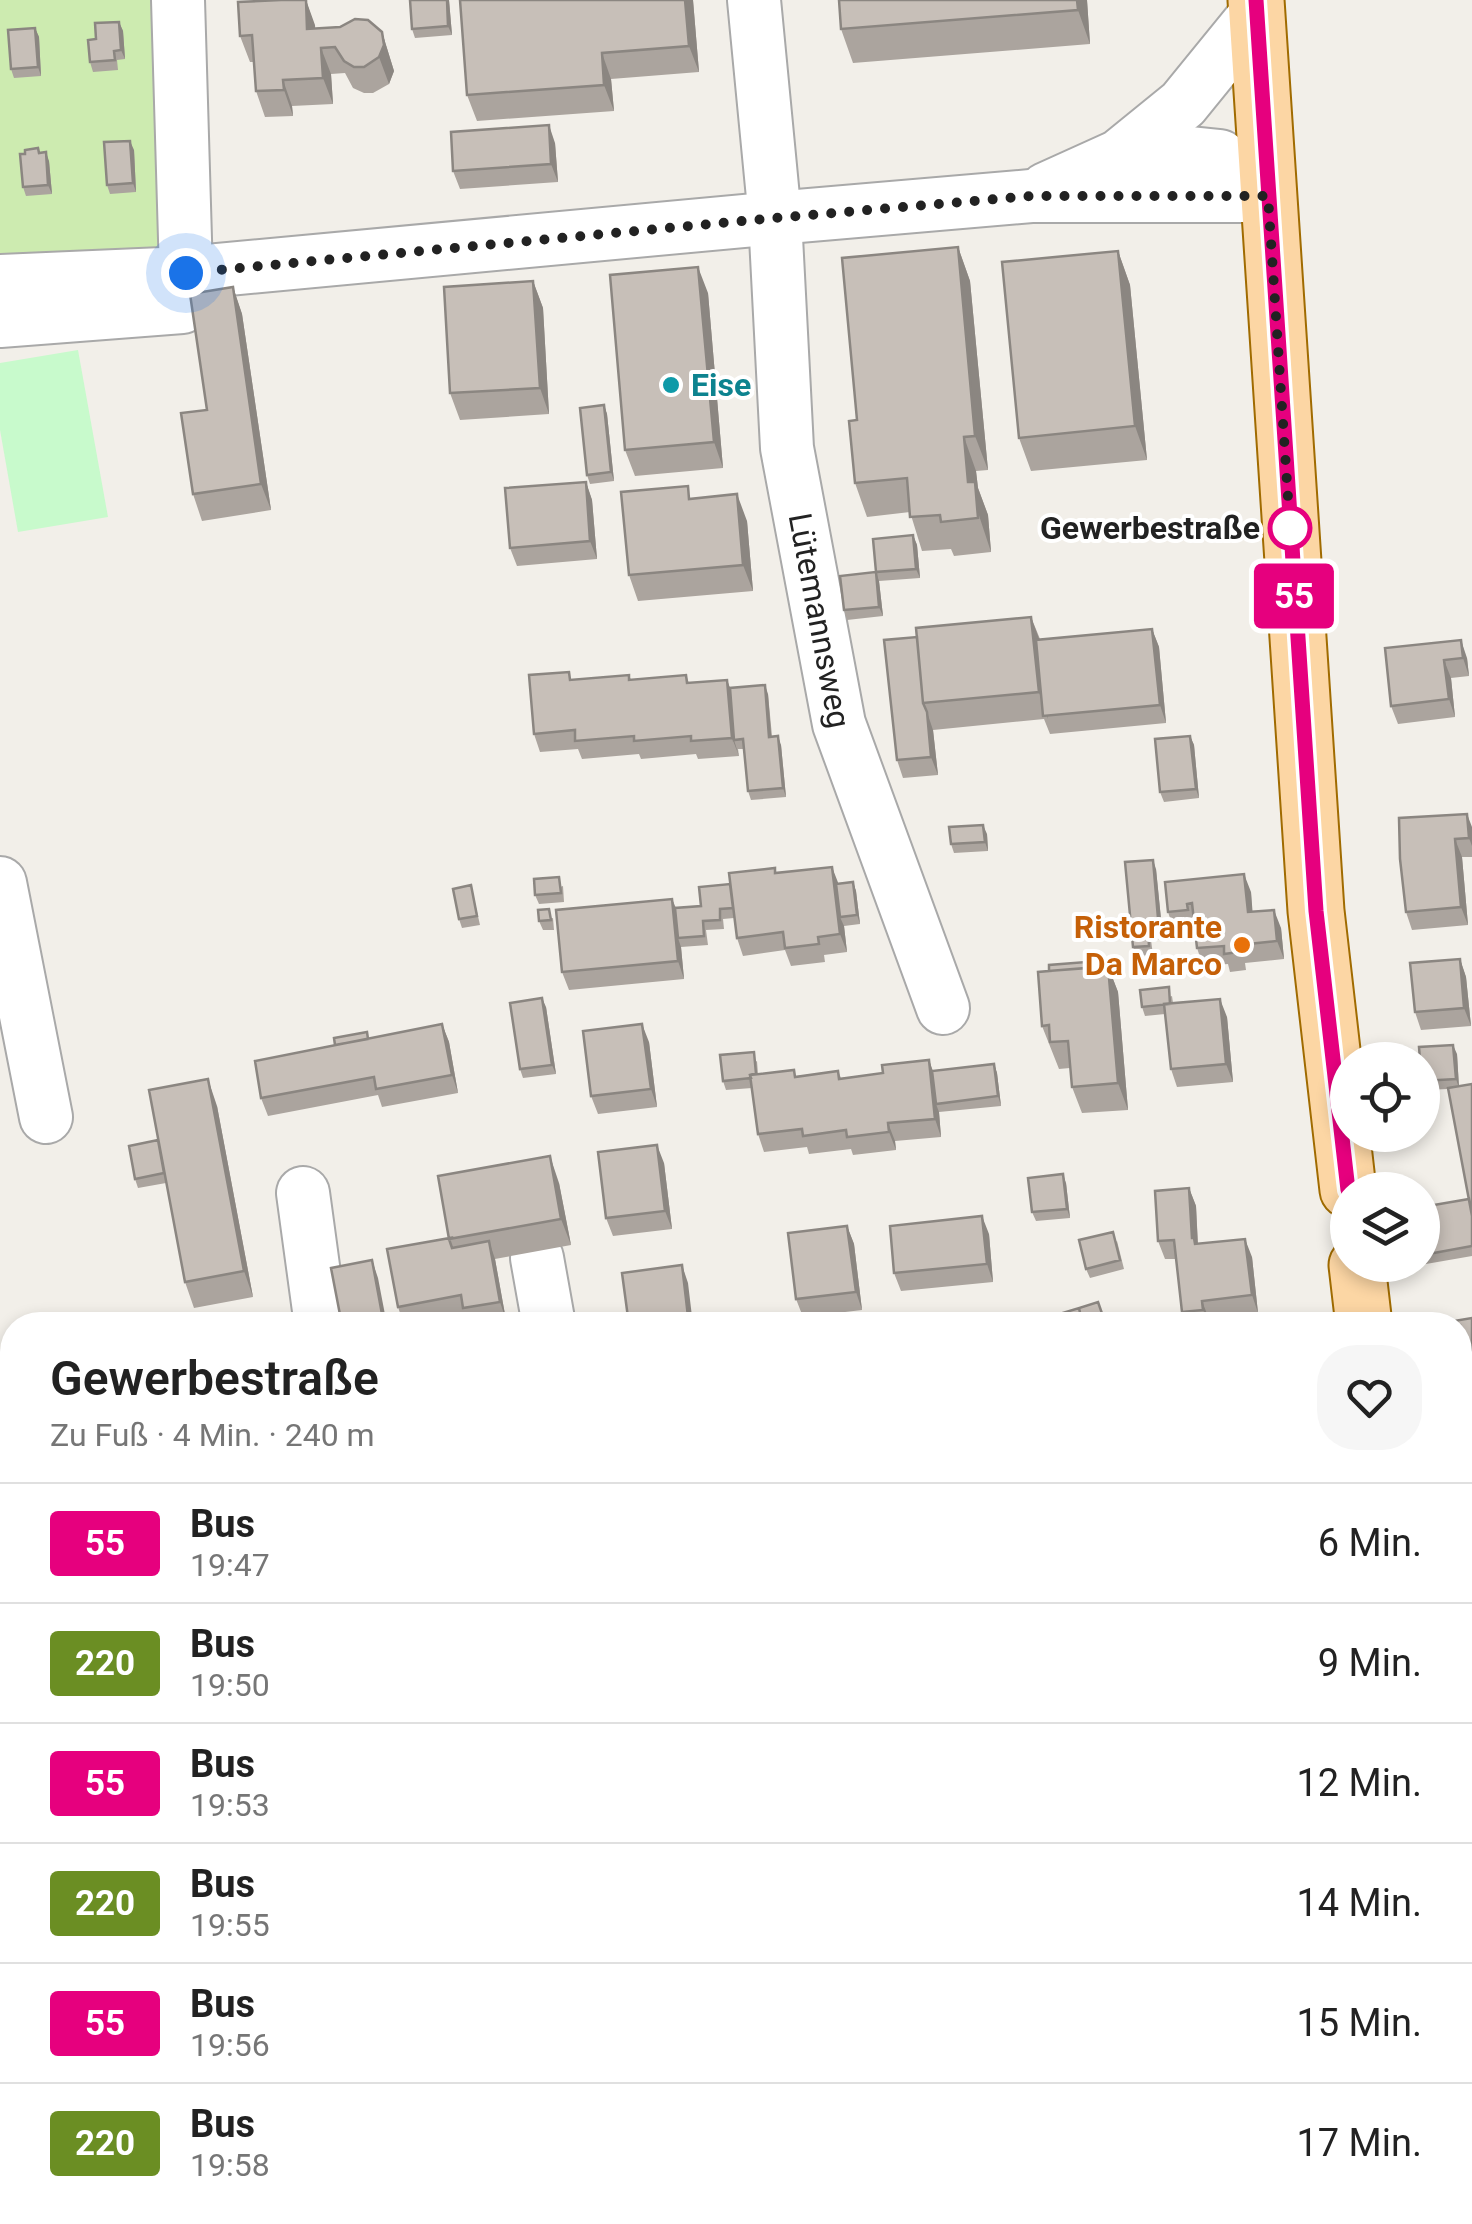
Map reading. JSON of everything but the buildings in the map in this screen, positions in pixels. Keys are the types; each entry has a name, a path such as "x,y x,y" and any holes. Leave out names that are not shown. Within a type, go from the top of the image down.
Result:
{"main road":[{"path":"1257,6 1316,911 1346,1172"},
{"path":"1359,1282 1362,1312"}],"street":[{"path":"0,321 182,307 186,273 178,0"},
{"name":"Lütemannsweg","path":"754,0 775,218 787,448 839,724 944,1008"},
{"path":"1032,196 1119,156 1183,104 1257,6"},
{"path":"1119,156 1181,152 1220,156 1268,196"},
{"path":"0,282 186,273 1032,196 1268,196"},
{"path":"0,883 46,1117"},
{"path":"303,1193 320,1312"},
{"path":"537,1258 547,1312"}],"green space":[{"path":"0,0 151,0 166,161 160,288 0,298"},
{"path":"78,350 108,517 18,532 0,430 0,363"}],"bus line":[{"name":"55","path":"1256,0 1316,911 1346,1172"}],"place":[{"name":"Eise","path":"671,385"},
{"name":"Gewerbestraße","path":"1290,528"},
{"name":"Ristorante Da Marco","path":"1242,945"}],"route":[{"path":"186,273 1032,196 1268,196 1290,528"}]}
